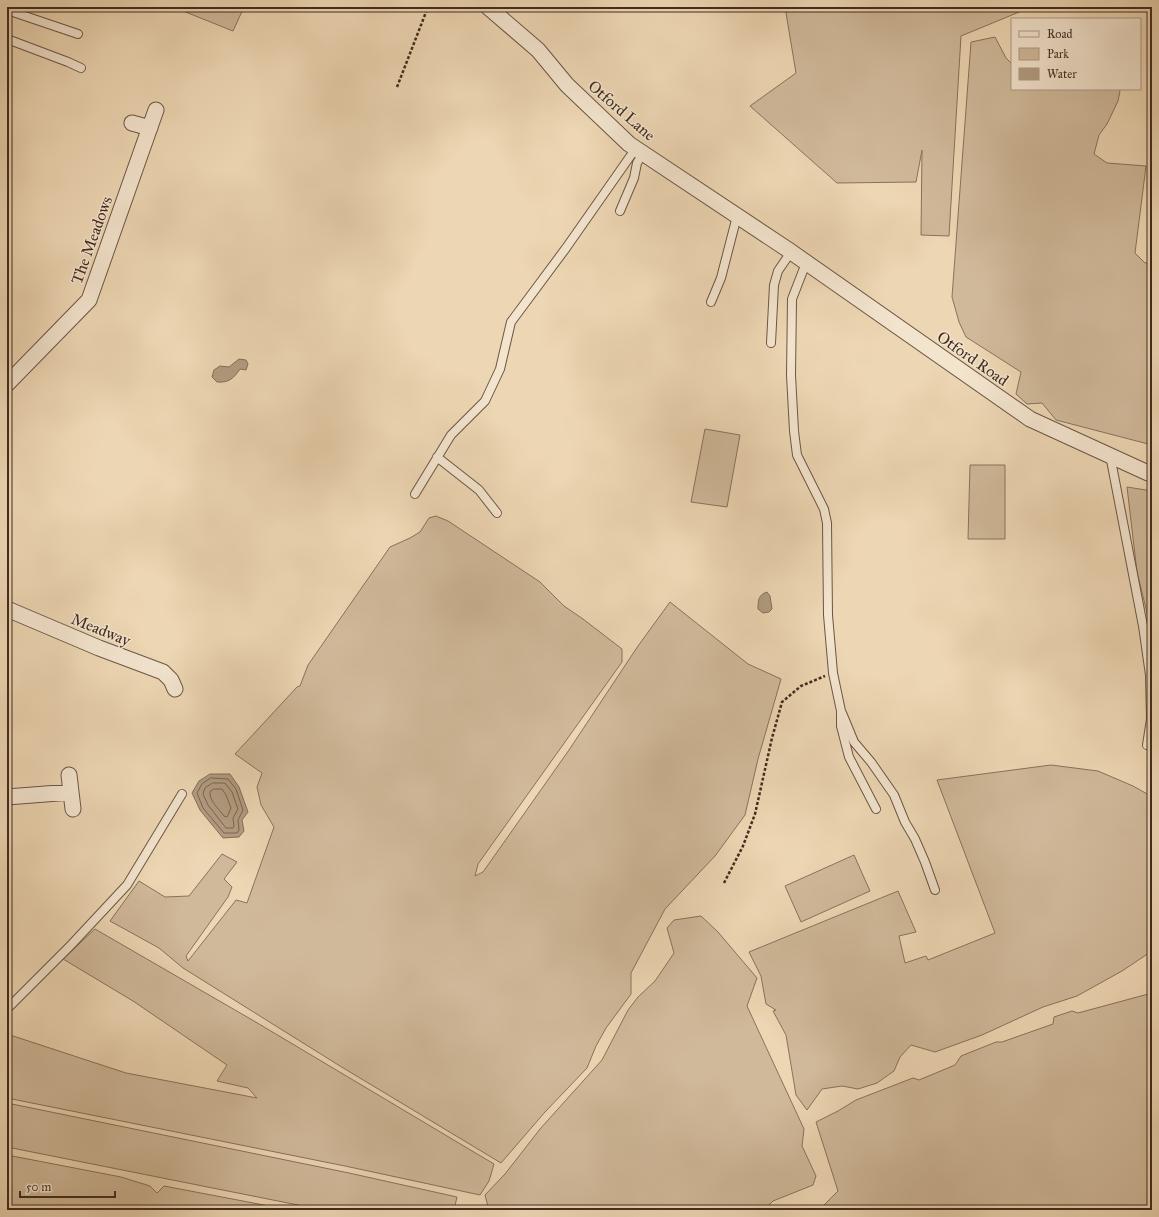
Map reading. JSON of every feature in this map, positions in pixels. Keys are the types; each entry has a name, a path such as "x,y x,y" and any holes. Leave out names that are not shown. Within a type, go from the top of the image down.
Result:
{"street":[{"name":"Otford Lane","path":"488,7 538,50 567,85 629,144 789,251"},
{"name":"The Meadows","path":"7,384 89,300 156,110"},
{"path":"132,123 150,128"},
{"name":"Otford Road","path":"789,251 1030,419 1152,473"},
{"name":"Meadway","path":"7,609 99,648 163,672 171,680 175,689"},
{"path":"69,775 73,809"},
{"path":"7,797 71,792"}],"lane":[{"path":"7,10 78,34"},
{"path":"7,40 82,68"},
{"path":"620,211 634,178 639,150"},
{"path":"414,494 451,435 485,401 500,369 511,322 639,150"},
{"path":"711,302 721,278 737,216"},
{"path":"771,343 774,285 778,271 789,251"},
{"path":"806,263 792,299 794,431 797,456 824,509 827,523 828,615 833,673 842,711 854,742 871,762 894,795 905,822 915,839 925,862 935,890"},
{"path":"1110,455 1143,626 1150,675 1151,719 1148,745"},
{"path":"437,457 479,490 497,513"},
{"path":"842,711 841,726 849,757 876,809"},
{"path":"7,1009 128,885 182,794"}],"path":[{"path":"397,87 428,7"},
{"path":"724,883 743,846 755,814 772,738 782,702 801,686 833,673"}],"green space":[{"path":"173,7 244,7 233,31"},
{"path":"785,7 1029,7 961,36 949,236 921,235 922,150 916,182 837,183 750,106 796,73"},
{"path":"995,37 1006,58 1011,63 1011,90 1120,91 1118,101 1107,124 1099,135 1094,154 1107,163 1146,166 1135,253 1145,263 1152,263 1152,445 1056,420 1042,403 1027,404 1016,394 1021,372 966,337 959,322 952,297 971,42"},
{"path":"705,429 740,435 727,507 691,502"},
{"path":"970,465 1005,465 1005,539 968,539"},
{"path":"1127,487 1152,491 1152,633 1137,572"},
{"path":"436,516 448,521 540,582 564,606 622,649 622,662 478,864 475,876 483,872 569,750 638,646 670,602 748,664 781,679 758,759 745,815 715,856 665,909 631,973 631,994 606,1028 596,1046 587,1068 545,1112 501,1163 340,1066 183,968 159,948 110,921 139,881 165,897 189,896 222,854 237,862 224,879 232,887 228,897 186,956 188,961 236,900 247,903 274,827 261,805 257,787 262,773 235,754 297,687 300,686 308,665 390,547 420,532 429,518"},
{"path":"1051,765 1098,771 1133,786 1149,795 1152,804 1152,951 1122,971 1077,996 1043,1007 982,1035 935,1052 911,1045 900,1057 894,1071 877,1083 858,1089 842,1086 822,1089 807,1110 796,1095 786,1035 773,1011 776,1010 766,1004 761,976 749,952 898,891 916,932 899,936 905,963 926,956 928,960 995,933 937,780"},
{"path":"854,855 870,891 801,922 785,886"},
{"path":"701,916 718,932 757,978 747,1006 804,1129 802,1146 816,1176 813,1185 773,1201 764,1210 489,1210 485,1195 505,1174 540,1129 602,1060 628,1010 638,997 655,981 674,953 667,928 674,920"},
{"path":"95,929 254,1021 494,1164 489,1181 480,1195 345,1166 7,1098 7,1034 126,1073 257,1098 248,1088 217,1081 227,1065 133,1001 63,959"},
{"path":"1152,993 1152,1210 819,1210 838,1191 816,1122 856,1100 913,1078 919,1080 955,1065 961,1056 996,1042 1002,1042 1053,1024 1054,1017 1072,1011 1078,1013"},
{"path":"7,1103 349,1173 457,1197 454,1210 323,1210 7,1147"},
{"path":"7,1155 121,1177 150,1186 157,1193 164,1186 290,1210 7,1210"}],"water":[{"path":"239,359 246,360 248,364 246,370 240,369 236,375 225,382 217,382 212,377 214,370 220,366 229,367"},
{"path":"767,592 770,596 772,609 769,612 763,613 758,609 758,601 762,595"},
{"path":"210,774 230,774 239,787 248,812 242,820 244,831 239,837 223,838 200,810 192,793 199,781"}]}
